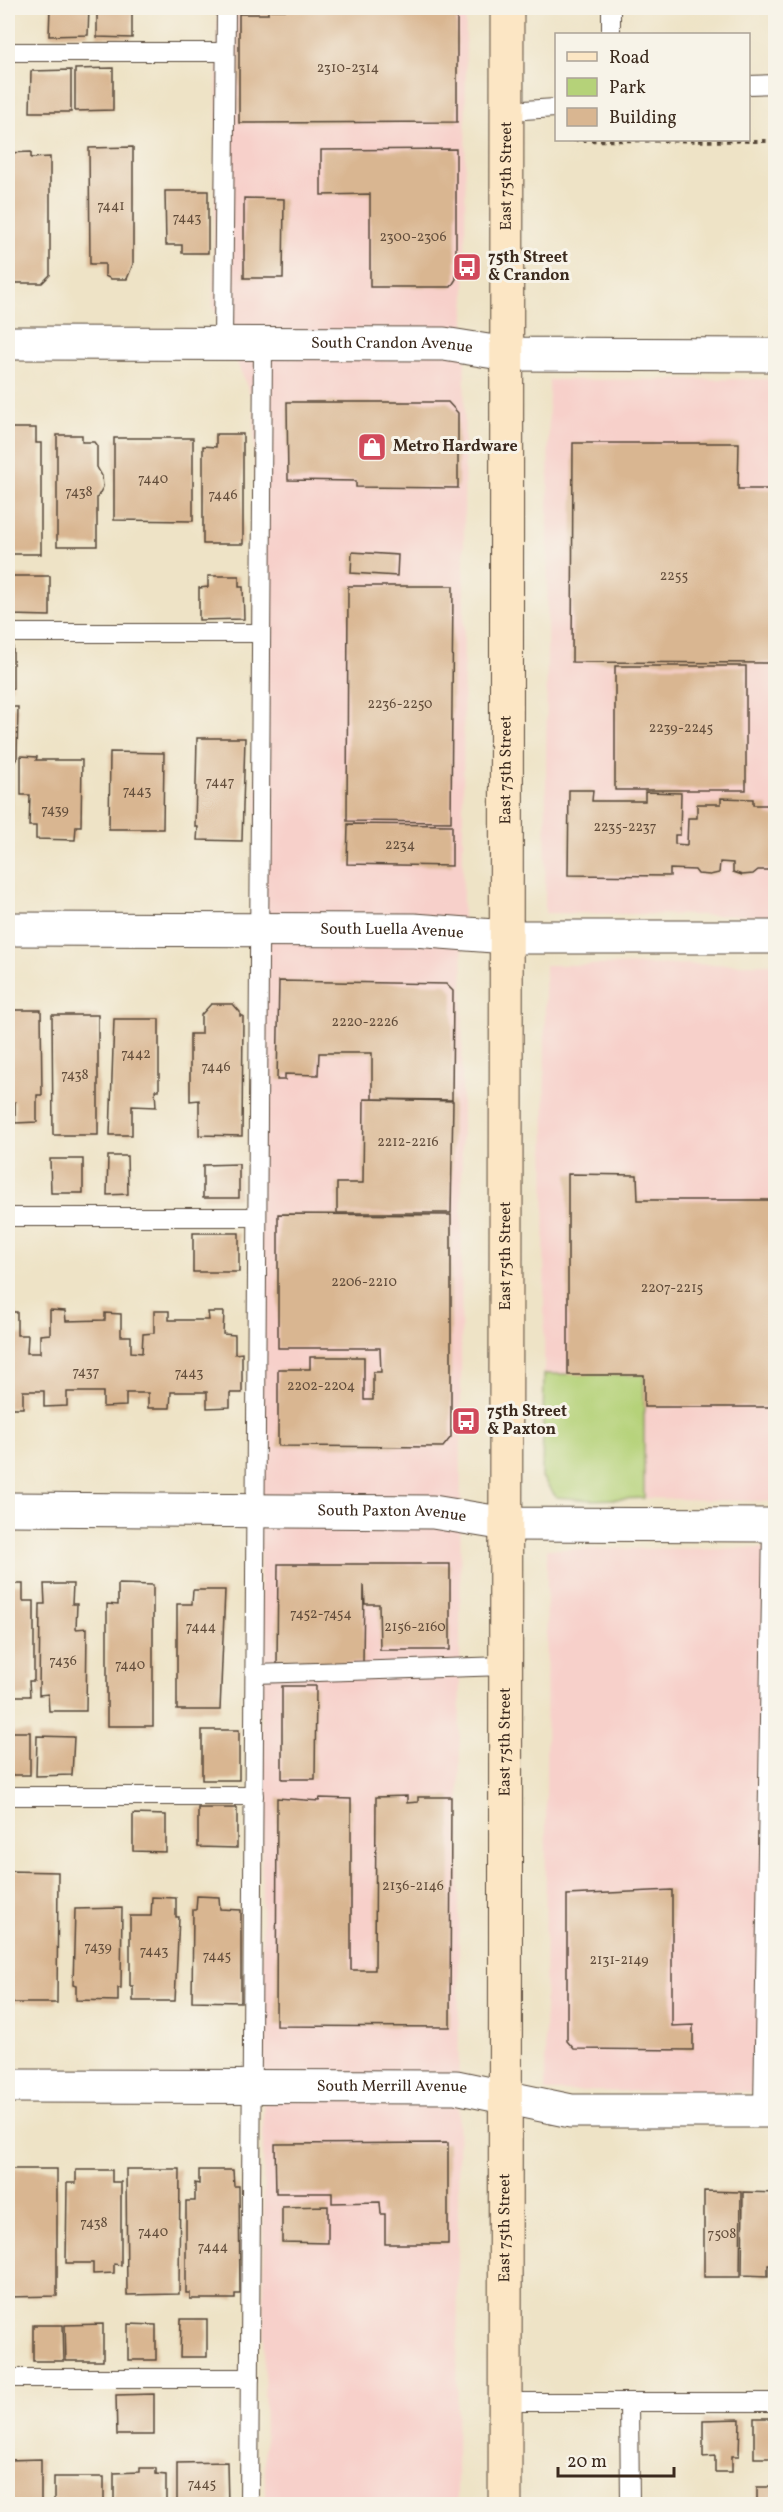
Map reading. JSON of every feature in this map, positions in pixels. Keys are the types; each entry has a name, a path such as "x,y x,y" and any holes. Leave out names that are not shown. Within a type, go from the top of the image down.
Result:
{"main road":[{"name":"East 75th Street","path":"505,2505 507,8"}],"street":[{"name":"South Crandon Avenue","path":"8,343 444,344 507,354 776,355"},
{"name":"South Luella Avenue","path":"8,929 414,930 507,937 776,937"},
{"name":"South Paxton Avenue","path":"8,1509 433,1512 506,1524 774,1525"},
{"name":"South Merrill Avenue","path":"8,2086 456,2087 571,2110 769,2110"}],"lane":[{"path":"223,343 226,8"},
{"path":"611,8 611,33"},
{"path":"8,52 225,52"},
{"path":"750,85 776,84"},
{"path":"507,111 555,108"},
{"path":"249,2505 263,344"},
{"path":"8,633 261,633"},
{"path":"8,1216 257,1217"},
{"path":"769,2110 774,1525"},
{"path":"255,1674 505,1666"},
{"path":"8,1796 254,1796"},
{"path":"8,2378 250,2378"},
{"path":"505,2402 776,2402"},
{"path":"629,2402 630,2505"}],"path":[{"path":"750,141 772,141"}],"shaded area":[{"path":"218,8 466,8 457,2504 265,2504 254,403 213,306"},
{"path":"775,379 775,916 545,913 549,380"},
{"path":"775,964 775,1502 644,1498 643,1375 544,1374 545,965"},
{"path":"772,1548 763,2092 545,2091 547,1549"}],"green space":[{"path":"544,1374 644,1375 644,1498 591,1500 556,1497 542,1477"}],"building":[{"path":"50,8 89,8 88,35 49,36"},
{"path":"97,8 132,8 132,38 97,37"},
{"path":"268,10 457,10 457,122 239,123 239,14 268,14"},
{"path":"113,68 113,110 75,111 75,69"},
{"path":"71,70 71,112 30,112 31,71"},
{"path":"133,147 133,264 127,279 111,279 105,276 105,264 90,264 89,148"},
{"path":"456,149 456,279 451,287 370,287 370,194 321,195 321,150"},
{"path":"31,152 31,158 50,157 50,275 42,283 15,283 8,275 8,153"},
{"path":"165,191 208,191 208,253 182,253 182,245 166,245"},
{"path":"244,198 284,199 283,278 244,278"},
{"name":"Metro Hardware","path":"287,402 448,402 458,413 458,488 356,487 356,481 288,480"},
{"path":"8,428 36,428 36,443 41,443 41,554 8,554"},
{"path":"216,434 243,434 243,544 203,544 203,446 216,447"},
{"path":"57,435 82,435 82,442 94,442 97,446 97,467 102,476 103,487 97,498 97,546 57,546"},
{"path":"114,438 193,438 193,521 114,520"},
{"path":"573,443 739,443 738,489 776,489 776,663 572,662"},
{"path":"352,552 398,555 397,576 351,573"},
{"path":"11,576 50,576 50,616 11,615"},
{"path":"208,576 239,576 239,587 243,587 244,619 199,620 199,588 208,587"},
{"path":"348,586 453,586 451,822 347,821"},
{"path":"8,647 13,647 13,689 8,689"},
{"path":"615,666 746,666 746,790 615,790"},
{"path":"8,707 18,707 17,758 12,766 11,838 8,838"},
{"path":"197,738 245,738 242,841 197,840 198,827 195,827"},
{"path":"110,752 164,753 163,829 109,829"},
{"path":"21,756 37,757 36,760 82,760 81,826 76,826 75,840 36,839 36,826 29,826 30,795 21,795"},
{"path":"569,790 593,790 592,801 645,801 645,792 681,793 680,835 675,835 675,844 687,845 688,818 697,818 697,804 721,804 721,798 753,799 753,805 768,805 768,816 776,816 776,870 758,870 753,874 742,875 733,872 733,863 720,862 719,873 710,875 698,874 695,870 670,869 670,876 568,875"},
{"path":"348,824 452,825 452,866 347,864"},
{"path":"279,981 446,984 453,991 452,1100 372,1099 372,1053 319,1053 318,1075 285,1074 285,1080 277,1080"},
{"path":"211,1004 233,1004 240,1012 240,1016 243,1016 242,1136 199,1135 199,1100 190,1101 190,1034 201,1034 201,1015"},
{"path":"8,1010 41,1010 42,1095 37,1095 37,1122 15,1123 15,1102 8,1103"},
{"path":"52,1015 98,1015 98,1135 53,1135"},
{"path":"114,1019 159,1019 159,1090 155,1090 156,1107 132,1106 132,1135 110,1135"},
{"path":"364,1099 453,1101 451,1213 337,1213 337,1183 363,1183"},
{"path":"108,1156 127,1156 128,1194 107,1195"},
{"path":"50,1159 83,1159 83,1193 51,1193"},
{"path":"239,1164 239,1198 203,1198 203,1165"},
{"path":"568,1174 637,1175 638,1200 776,1200 776,1407 644,1407 644,1375 568,1375"},
{"path":"278,1214 451,1215 451,1437 443,1447 278,1446 278,1369 310,1369 310,1357 364,1357 364,1400 373,1400 373,1372 381,1372 380,1348 278,1348"},
{"path":"193,1233 239,1233 239,1272 193,1272"},
{"path":"50,1310 65,1311 66,1321 105,1320 105,1313 121,1314 121,1336 131,1336 131,1352 142,1353 143,1334 154,1333 154,1311 169,1311 169,1320 209,1320 208,1312 224,1312 223,1334 235,1335 235,1354 242,1353 242,1393 230,1393 230,1407 207,1408 207,1392 171,1392 170,1408 148,1408 148,1393 126,1393 126,1406 103,1407 103,1392 67,1392 67,1406 44,1407 44,1391 23,1391 23,1408 8,1408 8,1312 17,1312 17,1335 28,1335 27,1353 40,1353 40,1335 50,1334"},
{"path":"278,1564 450,1564 450,1650 380,1650 379,1604 365,1604 364,1585 363,1663 277,1664"},
{"path":"8,1584 23,1584 23,1601 34,1601 34,1681 29,1681 30,1696 8,1696"},
{"path":"44,1584 73,1584 72,1604 77,1604 76,1629 87,1628 86,1711 49,1711 48,1694 39,1695 40,1604 45,1604"},
{"path":"118,1584 153,1585 153,1726 107,1726 107,1604 118,1605"},
{"path":"193,1590 225,1590 220,1710 177,1710 177,1604 192,1604"},
{"path":"282,1686 316,1686 315,1779 282,1779"},
{"path":"202,1730 239,1730 239,1780 202,1780"},
{"path":"8,1732 30,1732 30,1775 8,1775"},
{"path":"37,1736 74,1737 72,1775 36,1776"},
{"path":"407,1796 407,1803 418,1802 418,1797 451,1797 450,2027 276,2026 277,1798 319,1801 320,1798 351,1799 351,1970 375,1970 376,1797"},
{"path":"198,1808 237,1808 237,1848 198,1847"},
{"path":"133,1814 166,1815 166,1852 133,1851"},
{"path":"8,1871 58,1872 57,2003 8,2003"},
{"path":"672,1890 672,2026 693,2025 693,2050 574,2049 567,2041 567,1895"},
{"path":"197,1896 219,1897 220,1909 241,1910 241,2002 192,2001 193,1910 196,1910"},
{"path":"152,1897 176,1898 176,1917 179,1917 175,2001 133,2001 133,1986 130,1986 130,1916 151,1916"},
{"path":"122,1908 121,1988 118,1988 118,2001 76,2000 76,1986 73,1985 75,1909"},
{"path":"448,2143 448,2244 385,2244 385,2214 381,2214 380,2202 332,2203 332,2193 276,2193 275,2144"},
{"path":"8,2169 57,2169 57,2296 8,2297"},
{"path":"126,2169 180,2169 179,2294 127,2295"},
{"path":"76,2170 112,2170 112,2182 121,2182 121,2265 114,2264 114,2273 93,2274 93,2263 66,2263 67,2183 76,2183"},
{"path":"199,2170 233,2170 234,2186 239,2186 240,2294 235,2294 235,2299 190,2299 190,2293 186,2293 186,2201 195,2201 195,2183 199,2184"},
{"path":"704,2191 741,2192 740,2277 704,2277"},
{"path":"743,2192 776,2193 776,2265 768,2265 768,2276 742,2275"},
{"path":"328,2206 328,2243 282,2242 282,2207"},
{"path":"181,2319 207,2319 207,2357 180,2357"},
{"path":"103,2324 103,2361 66,2361 65,2325"},
{"path":"128,2324 156,2325 156,2360 128,2360"},
{"path":"33,2325 63,2325 64,2361 33,2361"},
{"path":"154,2394 154,2435 117,2435 116,2395"},
{"path":"754,2418 776,2418 776,2458 754,2458"},
{"path":"740,2419 739,2456 732,2456 732,2472 715,2472 715,2456 703,2457 703,2420"},
{"path":"41,2459 41,2504 8,2504 8,2460"},
{"path":"227,2462 228,2504 177,2504 177,2463"},
{"path":"140,2468 156,2468 156,2474 166,2475 166,2504 114,2504 114,2473 140,2472"},
{"path":"54,2477 104,2477 104,2504 54,2504"},
{"path":"757,2487 776,2487 776,2504 757,2504"}],"place":[{"name":"75th Street & Crandon","path":"467,267"},
{"name":"Metro Hardware","path":"372,447"},
{"name":"75th Street & Paxton","path":"466,1421"}]}
